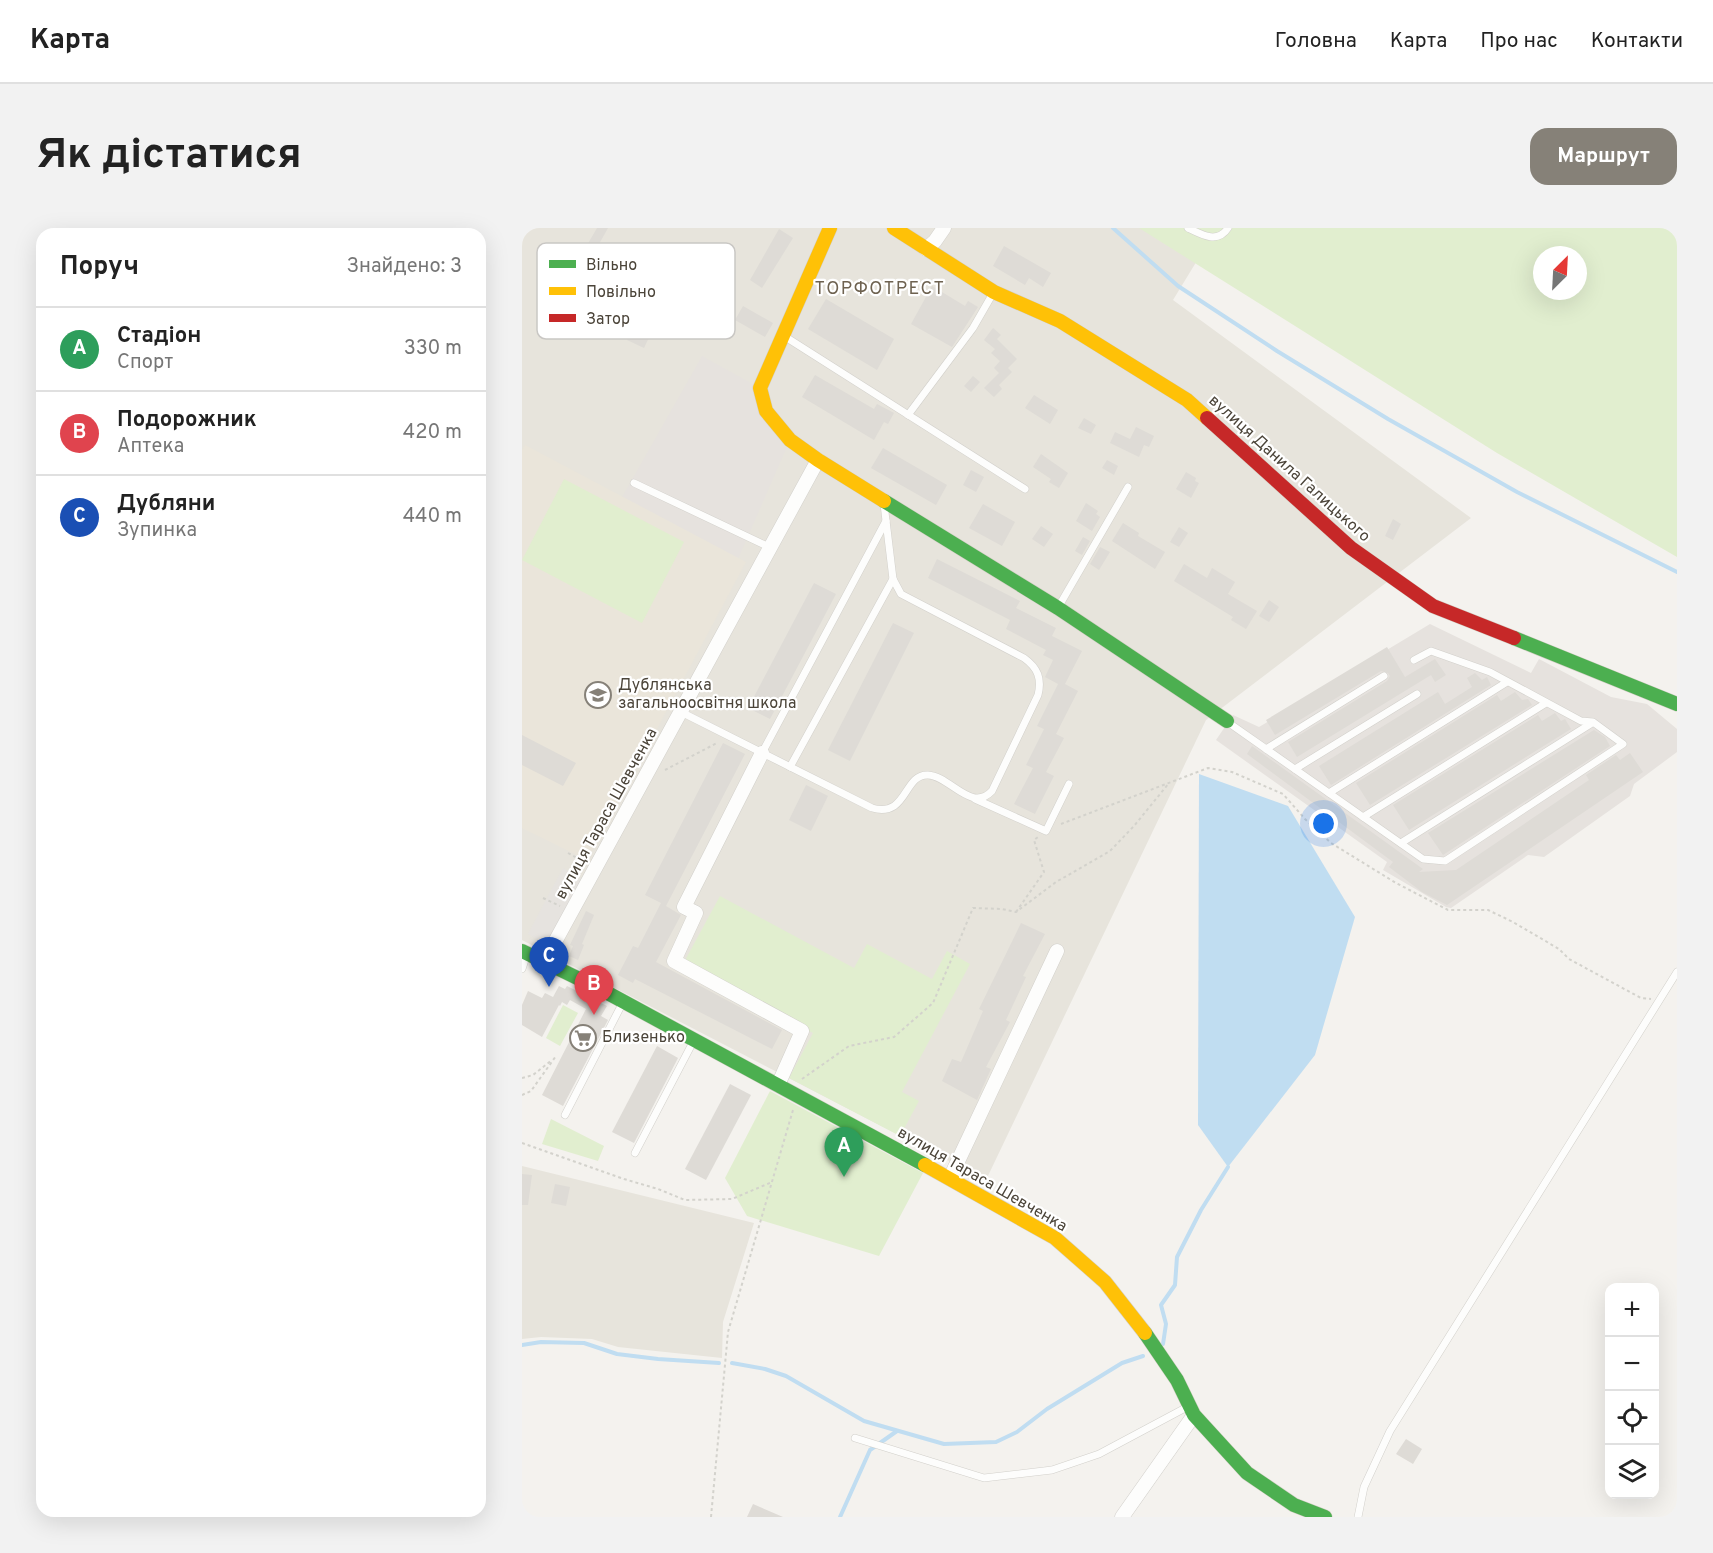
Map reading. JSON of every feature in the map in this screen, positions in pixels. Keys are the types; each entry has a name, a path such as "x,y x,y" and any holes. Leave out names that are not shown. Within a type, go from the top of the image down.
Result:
{"street":[{"path":"830,228 760,388 766,411 790,440 818,460 1058,608 1227,721"},
{"name":"вулиця Данила Галицького","path":"894,228 994,292 1060,321 1187,400 1351,548 1433,606 1677,704"},
{"path":"926,249 944,228"},
{"name":"вулиця Тараса Шевченка","path":"544,962 818,460"},
{"path":"762,753 684,907 696,913 674,961 802,1031 788,1090"},
{"path":"950,1178 1057,951"},
{"name":"вулиця Тараса Шевченка","path":"525,952 788,1090 1055,1238 1105,1282 1153,1343 1177,1380 1191,1410 1247,1473 1294,1505 1325,1517"},
{"path":"1122,1517 1191,1410"}],"lane":[{"path":"1188,228 1208,237 1218,238 1225,234 1228,228"},
{"path":"908,415 973,328 994,292"},
{"path":"782,335 1024,489"},
{"path":"634,483 771,548"},
{"path":"1058,608 1128,487"},
{"path":"883,500 893,579 901,594 1024,658 1031,663 1040,678 1038,696 992,791 983,798 972,798"},
{"path":"762,753 886,521"},
{"path":"790,767 893,579"},
{"path":"1227,721 1423,859 1445,861 1623,744 1593,722 1581,722 1490,672 1431,651 1414,660"},
{"path":"1266,749 1384,676"},
{"path":"1329,793 1508,682"},
{"path":"1295,769 1417,694"},
{"path":"1363,817 1546,703"},
{"path":"681,712 879,810 894,807 914,782 924,776 935,777 972,798 1046,831 1069,784"},
{"path":"1401,843 1593,722"},
{"path":"522,969 525,952"},
{"path":"1358,1517 1364,1487 1390,1431 1677,972"},
{"path":"564,1115 624,1002"},
{"path":"635,1153 694,1040"},
{"path":"855,1438 984,1478 1052,1470 1099,1454 1191,1410"}],"path":[{"path":"663,770 717,743"},
{"path":"1016,912 1044,872 1034,840 1046,831 1208,768 1232,772 1283,794 1331,843 1396,883 1448,910 1488,910 1559,949 1569,959 1641,998 1659,999"},
{"path":"711,1517 728,1332 772,1182 788,1090 817,1066 849,1046 894,1037 933,1003 973,908 1016,912 1056,882 1110,851 1134,826 1170,781"},
{"path":"568,853 586,864"},
{"path":"543,898 572,912"},
{"path":"522,1078 533,1075 556,1056 531,1091 522,1095"},
{"path":"522,1143 685,1200 732,1199 772,1182"}],"shaded area":[{"path":"522,228 1217,228 1173,300 1471,518 1206,720 986,1180 522,940"},
{"path":"702,356 760,388 790,440 738,559 622,497"},
{"name":"Дублянська загальноосвітня школа","path":"525,445 746,562 587,860 522,828 522,450"},
{"path":"1430,624 1531,673 1539,659 1611,697 1647,704 1677,729 1677,752 1634,784 1630,796 1544,857 1528,855 1451,908 1383,870 1387,862 1216,740 1233,715 1259,727"},
{"path":"563,868 588,882 552,948 528,934"},
{"path":"522,1166 754,1223 723,1322 722,1358 618,1347 592,1339 541,1337 522,1339"}],"green space":[{"path":"1139,228 1677,228 1677,557 1497,453"},
{"path":"564,479 684,542 642,623 522,560"},
{"path":"720,896 854,968 867,944 932,979 947,951 970,964 902,1092 919,1101 900,1136 789,1078 813,1033 683,964"},
{"path":"563,1005 578,1013 560,1046 546,1038"},
{"path":"770,1091 923,1173 879,1256 747,1216 725,1178"},
{"path":"551,1119 604,1146 598,1161 542,1144"}],"water":[{"path":"1199,774 1288,806 1355,917 1315,1055 1228,1167 1198,1125"}],"building":[{"path":"597,228 608,228 600,243 588,243"},
{"path":"779,229 793,238 762,288 750,280"},
{"path":"1004,246 1051,273 1043,287 1029,278 1025,285 993,266"},
{"path":"932,286 965,306 968,301 978,307 952,347 911,324"},
{"path":"826,299 894,339 877,370 808,329"},
{"path":"743,306 773,323 765,337 735,320"},
{"path":"993,328 1001,335 997,339 1017,359 1008,368 1012,372 999,385 1002,389 994,397 984,388 999,373 994,368 1000,361 991,353 995,349 984,340"},
{"path":"627,339 648,339 644,348"},
{"path":"815,375 874,409 877,404 894,413 888,424 884,422 874,440 802,397"},
{"path":"973,376 980,382 971,392 964,386"},
{"path":"1034,395 1058,410 1050,424 1025,408"},
{"path":"1084,418 1096,425 1091,434 1078,428"},
{"path":"1136,427 1154,436 1149,447 1144,445 1139,457 1110,443 1115,432 1130,439"},
{"path":"883,448 947,485 936,505 871,468"},
{"path":"1041,454 1068,473 1059,488 1049,482 1051,479 1033,467"},
{"path":"1107,460 1118,466 1114,475 1102,468"},
{"path":"971,470 984,477 976,492 963,485"},
{"path":"1186,472 1196,478 1195,481 1199,483 1191,498 1176,489"},
{"path":"1086,503 1098,511 1096,514 1100,517 1092,531 1076,521"},
{"path":"983,504 1015,522 1002,546 969,528"},
{"path":"1393,519 1401,524 1393,540 1385,536"},
{"path":"1123,523 1139,533 1138,536 1165,552 1155,569 1112,541"},
{"path":"1041,526 1053,534 1044,547 1032,539"},
{"path":"1179,527 1188,533 1179,547 1170,542"},
{"path":"1083,537 1090,541 1082,555 1075,551"},
{"path":"1100,547 1110,552 1099,570 1090,564"},
{"path":"937,559 1020,601 1016,608 1056,628 1052,636 1082,651 1065,684 1078,691 1056,734 1064,738 1046,772 1054,776 1035,814 1014,804 1033,768 1026,765 1044,729 1037,726 1058,684 1045,677 1053,660 1043,655 1046,650 1006,629 1010,620 928,578"},
{"path":"1184,564 1207,578 1212,568 1235,582 1228,594 1257,611 1246,629 1231,620 1233,617 1174,581"},
{"path":"814,583 836,594 770,719 748,708"},
{"path":"1269,600 1279,607 1269,622 1259,616"},
{"path":"893,623 914,633 850,761 828,750"},
{"path":"1387,647 1405,677 1435,659 1446,675 1435,682 1431,675 1297,757 1288,742 1387,681 1390,676 1388,673 1381,671 1275,735 1266,720"},
{"path":"1475,673 1482,680 1487,677 1491,685 1331,785 1319,766 1438,692 1445,704 1472,687 1467,678"},
{"path":"1515,692 1522,700 1528,699 1532,705 1370,805 1356,783 1497,695 1501,701"},
{"path":"1555,713 1561,721 1565,719 1571,729 1409,830 1393,805 1538,715 1542,721"},
{"path":"1594,730 1605,737 1610,746 1443,855 1428,833"},
{"path":"522,735 576,763 563,786 522,765"},
{"path":"723,743 745,754 666,906 681,915 656,962 782,1030 772,1049 635,979 633,983 618,975 633,946 638,948 661,903 645,895"},
{"path":"1252,746 1423,869 1419,872 1456,870 1589,780 1586,775 1616,755 1620,760 1630,753 1643,772 1447,905 1422,892 1389,867 1393,862 1247,754"},
{"path":"806,785 828,796 811,831 789,820"},
{"path":"586,911 594,915 578,960 569,956 573,946 570,945"},
{"path":"1021,923 1045,934 1023,976 1026,977 1006,1020 1010,1022 986,1067 991,1069 977,1100 942,1081 952,1059 961,1062 983,1011 979,1009"},
{"path":"559,986 565,989 567,986 607,1006 601,1016 608,1020 563,1106 542,1095 586,1009 570,1000 567,1005 562,1002 542,1037 522,1025 522,1005 528,991 542,998 545,993 553,997"},
{"path":"657,1046 678,1058 634,1143 612,1132"},
{"path":"730,1084 751,1095 706,1180 685,1169"},
{"path":"522,1174 532,1175 528,1205 522,1205"},
{"path":"555,1184 570,1187 566,1206 551,1203"},
{"path":"1406,1439 1422,1449 1413,1464 1396,1454"},
{"path":"753,1504 783,1517 747,1517"}],"waterway":[{"path":"1113,228 1178,286 1277,351 1388,419 1517,492 1677,572"},
{"path":"1163,1344 1166,1324 1161,1305 1175,1285 1177,1257 1201,1210 1228,1167"},
{"path":"522,1345 541,1342 584,1343 617,1354 719,1363"},
{"path":"732,1363 765,1369 786,1376 864,1421 944,1444 996,1442 1017,1432 1047,1409 1122,1363 1143,1356"},
{"path":"840,1517 870,1450 897,1431"}],"traffic: fast":[{"path":"884,501 1058,608 1227,721"},
{"path":"1514,638 1677,704"},
{"path":"522,951 604,991 925,1165"},
{"path":"1145,1333 1177,1380 1194,1415 1247,1473 1294,1505 1325,1517"}],"traffic: slow":[{"path":"830,228 760,388 766,411 790,440 884,501"},
{"path":"894,228 994,292 1060,321 1187,400 1207,418"},
{"path":"925,1165 1055,1238 1105,1282 1145,1333"}],"traffic: jam":[{"path":"1207,418 1351,548 1433,606 1514,638"}],"place":[{"name":"Дублянська загальноосвітня школа","path":"598,695"},
{"name":"Дубляни","path":"549,987"},
{"name":"Подорожник","path":"594,1015"},
{"name":"Близенько","path":"583,1038"},
{"name":"Стадіон","path":"844,1177"}],"district":[{"name":"ТОРФОТРЕСТ","path":"880,289"}]}
